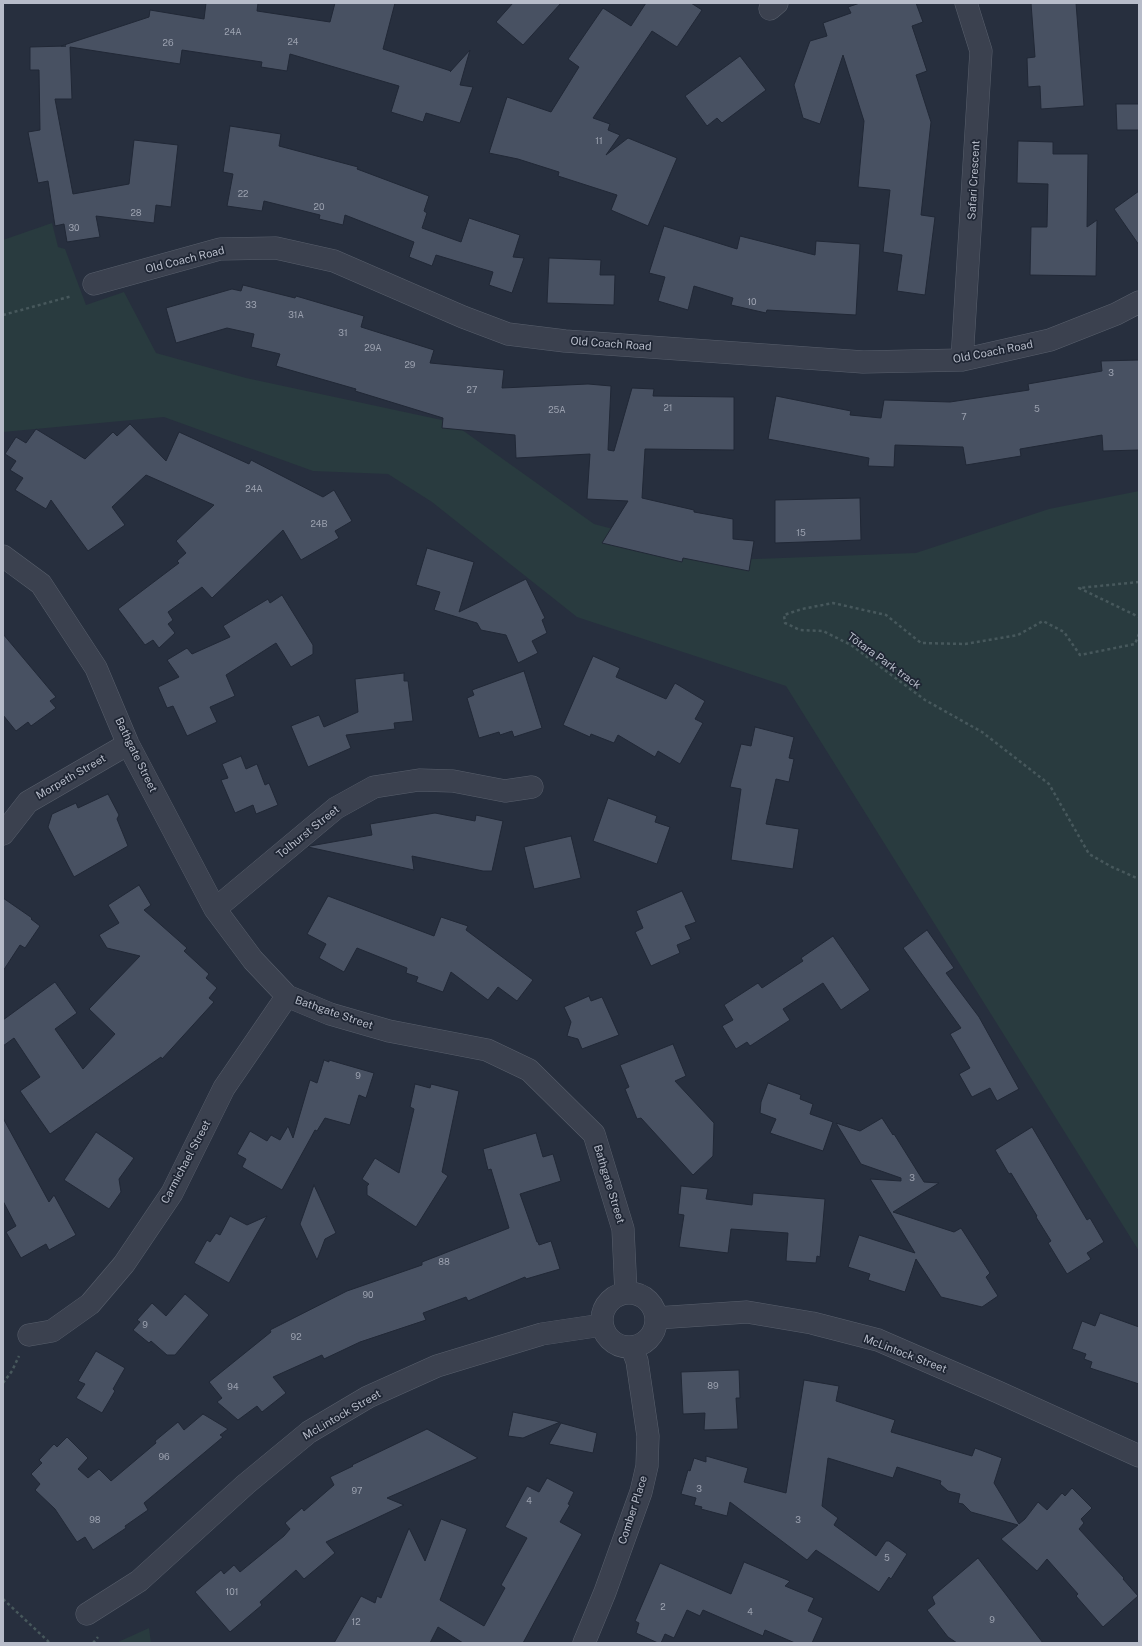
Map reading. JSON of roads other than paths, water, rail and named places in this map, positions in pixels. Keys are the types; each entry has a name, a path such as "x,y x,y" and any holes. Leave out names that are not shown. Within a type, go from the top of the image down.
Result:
{"street":[{"name":"Safari Crescent","path":"962,360 982,52 966,3"},
{"name":"Old Coach Road","path":"94,284 220,248 276,248 334,261 463,317 508,334 565,341 863,362 962,360 1050,340 1116,314 1139,302"},
{"name":"Bathgate Street","path":"3,556 41,584 96,668 128,744 215,909 253,960 287,996 330,1014 389,1031 487,1050 529,1070 594,1134 623,1229 626,1293"},
{"name":"Morpeth Street","path":"3,834 28,802 128,744"},
{"name":"Tolhurst Street","path":"215,909 336,808 374,787 419,780 453,781 504,791 532,787"},
{"name":"Carmichael Street","path":"28,1335 52,1331 90,1304 124,1264 172,1193 224,1088 287,996"},
{"path":"626,1293 635,1293 650,1302 656,1318 653,1334 640,1346 632,1348 624,1348 609,1340 604,1333 602,1325 604,1307 617,1295 626,1293"},
{"name":"McLintock Street","path":"656,1318 747,1312 812,1323 878,1340 998,1392 1139,1456"},
{"name":"McLintock Street","path":"87,1614 139,1581 246,1484 309,1432 368,1397 436,1366 542,1334 602,1325"},
{"name":"Comber Place","path":"584,1643 605,1592 642,1492 647,1466 648,1436 637,1361 632,1348"}]}
